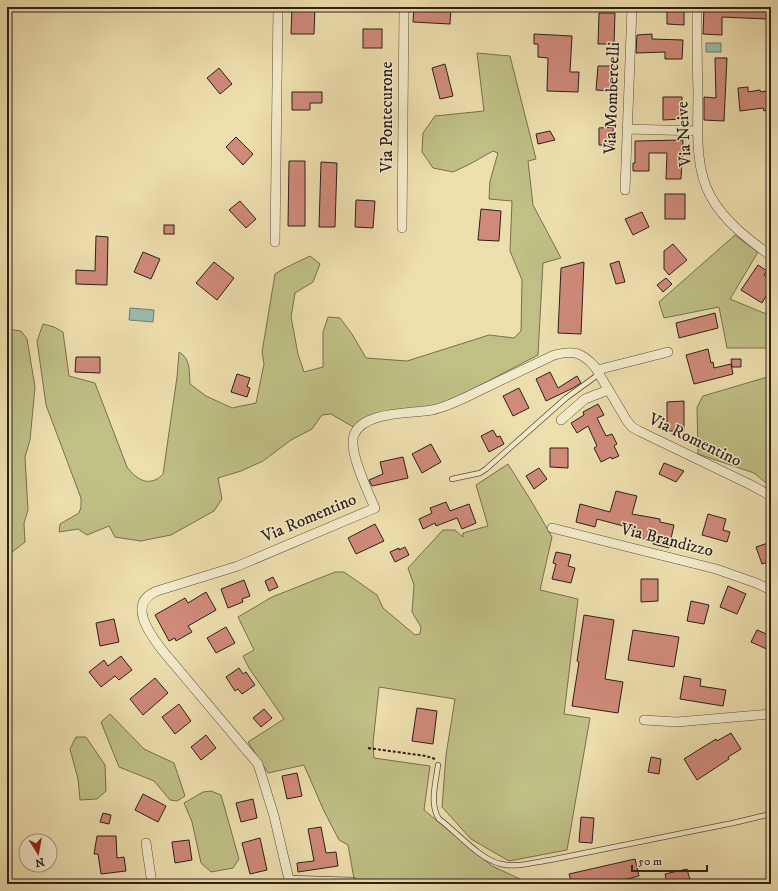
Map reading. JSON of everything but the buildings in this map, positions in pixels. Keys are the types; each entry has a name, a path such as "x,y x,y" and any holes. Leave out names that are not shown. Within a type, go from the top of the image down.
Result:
{"street":[{"path":"275,242 278,7"},
{"name":"Via Pontecurone","path":"402,228 404,7"},
{"name":"Via Mombercelli","path":"625,190 632,7"},
{"name":"Via Neive","path":"697,7 698,151 702,173 710,196 725,218 740,232 771,256"},
{"path":"627,129 698,131"},
{"name":"Via Romentino","path":"289,881 274,816 258,764 148,632 142,610 145,599 152,593 251,561 375,508 357,464 352,441 356,431 366,422 385,415 419,412 445,406 554,355 570,352 584,356 589,360 598,372 627,421 635,429 771,496"},
{"path":"598,372 668,352"},
{"path":"561,420 586,399 608,390"},
{"name":"Via Brandizzo","path":"552,528 716,569 771,590"},
{"path":"644,720 677,722 771,714"},
{"path":"771,718 771,732"},
{"path":"146,843 152,884"}],"lane":[{"path":"452,479 472,475 486,470 566,398 598,372"},
{"path":"438,765 434,803 439,819 484,858 501,864 525,864 550,860 771,814"},
{"path":"289,881 353,880"}],"path":[{"path":"368,748 429,757 436,760 438,765"}],"green space":[{"path":"477,53 510,56 536,159 528,161 533,205 561,258 543,263 538,355 458,397 434,406 355,428 331,414 322,415 312,429 291,440 263,461 241,471 218,478 222,499 214,511 171,535 141,541 115,537 109,526 87,535 78,529 59,532 60,524 79,513 81,498 46,405 37,341 43,324 54,327 63,332 69,376 95,383 127,467 135,476 146,481 156,480 163,474 177,377 179,352 186,358 190,384 206,396 232,408 256,403 264,364 262,352 275,274 310,256 320,264 313,282 295,293 291,317 298,354 304,372 323,367 323,332 328,317 340,318 352,334 366,358 407,361 489,335 514,338 521,331 522,280 510,251 512,201 489,199 490,181 498,153 493,151 453,172 433,168 422,152 423,133 435,116 484,111"},
{"path":"735,235 758,252 730,299 771,316 771,348 727,348 719,307 664,318 659,302"},
{"path":"7,329 21,331 27,339 35,387 30,440 25,457 28,510 24,523 25,542 7,556"},
{"path":"771,376 771,487 754,473 698,454 697,407 703,396"},
{"path":"508,464 552,537 540,590 578,599 564,714 590,718 567,850 509,861 471,839 442,807 446,755 455,699 379,687 373,743 374,758 430,766 424,810 492,866 531,884 355,884 348,845 339,840 324,811 304,765 268,773 248,742 284,719 249,668 243,656 254,650 238,617 272,597 335,572 344,572 377,595 383,608 415,635 420,634 421,627 412,612 414,585 408,568 443,530 455,530 463,537 463,533 488,526 476,485"},
{"path":"110,714 144,749 174,763 185,796 177,801 170,800 154,781 119,767 101,722"},
{"path":"76,737 86,737 105,765 106,791 97,799 80,800 78,779 70,749"},
{"path":"211,791 221,795 239,859 233,868 211,872 201,863 192,822 184,803 203,792"}],"shaded area":[{"path":"706,43 721,43 721,52 706,52"},
{"path":"130,308 154,310 153,322 129,320"}]}
